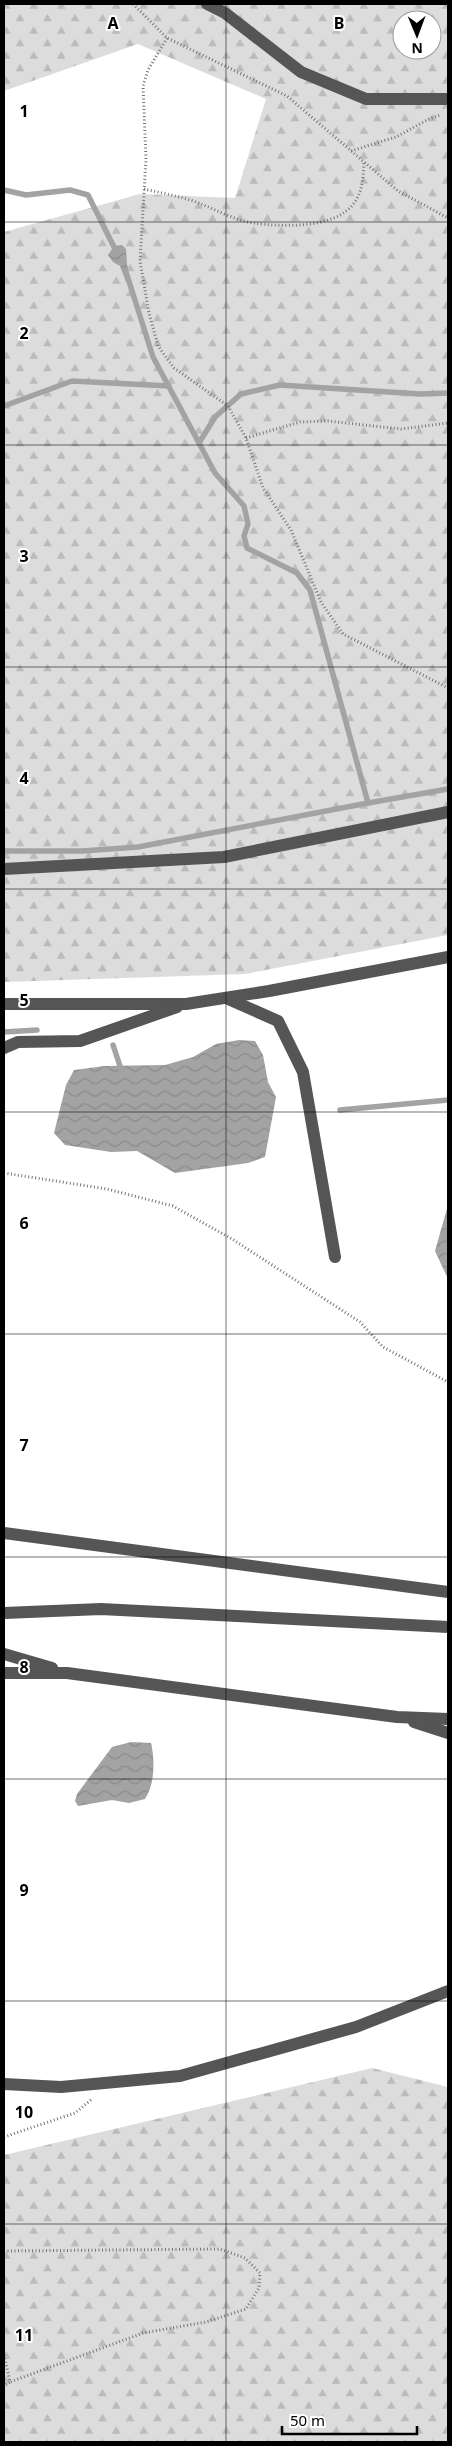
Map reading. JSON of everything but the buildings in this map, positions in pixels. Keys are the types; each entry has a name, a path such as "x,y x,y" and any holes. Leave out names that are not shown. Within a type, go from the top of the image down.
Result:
{"street":[{"path":"207,4 225,13 301,72 366,98 448,99"},
{"path":"4,869 224,858 448,812"},
{"path":"4,1004 186,1004 448,957"},
{"path":"226,998 278,1021 303,1072 335,1257"},
{"path":"4,1048 18,1042 80,1041 186,1004"},
{"path":"4,1533 448,1592"},
{"path":"4,1613 101,1609 448,1627"},
{"path":"4,1654 67,1673"},
{"path":"4,1673 67,1673 397,1717 448,1719"},
{"path":"397,1717 448,1733"},
{"path":"4,2084 61,2087 180,2076 356,2027 448,1991"}],"path":[{"path":"133,4 167,38 287,96 398,191 448,218"},
{"path":"167,38 148,70 143,86 146,159 140,261 149,313 158,346 174,368 228,406 246,438 263,488 290,530 321,602 343,634 448,688"},
{"path":"351,151 396,137 428,119 448,113"},
{"path":"144,189 196,202 214,211 253,223 299,225 330,221 354,204 361,190 364,162"},
{"path":"246,438 300,422 328,421 401,430 448,423"},
{"path":"4,1172 107,1189 173,1206 232,1239 360,1322 383,1347 448,1382"},
{"path":"4,2137 75,2113 112,2083"},
{"path":"4,2251 220,2248 245,2258 260,2273 259,2288 246,2309 206,2322 143,2333 10,2382 4,2386"},
{"path":"4,2355 10,2382"}],"green space":[{"path":"4,4 448,4 448,935 245,974 4,982 4,232 140,194 235,198 266,99 138,44 4,91"},
{"path":"372,2068 448,2087 448,2442 4,2442 4,2155"}],"water":[{"path":"122,245 126,249 131,282 126,282 120,266 113,262 108,255 114,246"},
{"path":"239,1040 255,1041 263,1055 268,1082 276,1097 265,1157 248,1163 175,1173 137,1151 111,1152 65,1145 54,1133 66,1085 74,1070 104,1066 165,1065 193,1057 216,1044"},
{"path":"448,1205 448,1279 435,1251"},
{"path":"131,1742 151,1743 153,1771 151,1786 145,1799 129,1803 112,1800 78,1806 75,1801 77,1794 112,1747"}],"waterway":[{"path":"4,190 26,195 70,190 88,195 117,253"},
{"path":"127,275 153,357 215,473 244,506 248,524 244,536 247,548 297,573 310,590 368,803 448,789"},
{"path":"4,406 72,381 169,386"},
{"path":"199,443 215,417 241,394 280,385 420,394 448,393"},
{"path":"4,851 82,851 138,847 368,803"},
{"path":"4,1032 37,1030"},
{"path":"113,1045 122,1072"},
{"path":"340,1110 448,1100"}]}
